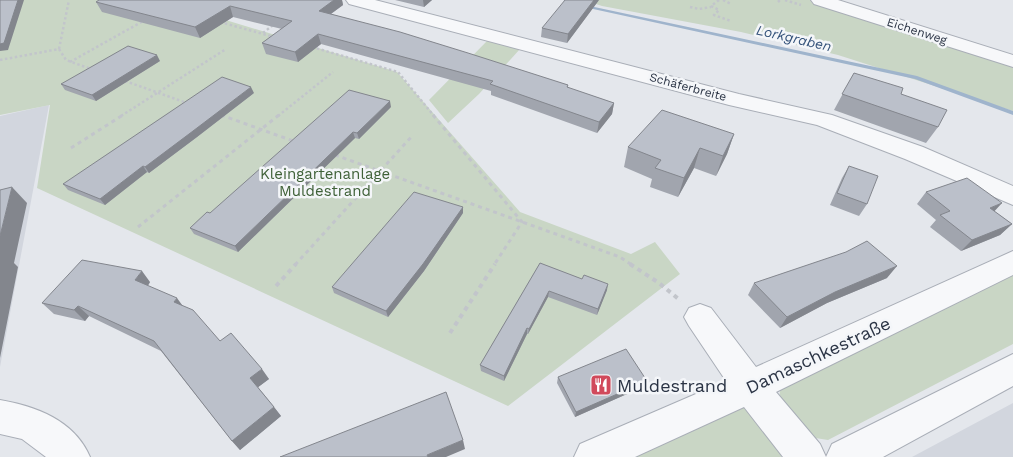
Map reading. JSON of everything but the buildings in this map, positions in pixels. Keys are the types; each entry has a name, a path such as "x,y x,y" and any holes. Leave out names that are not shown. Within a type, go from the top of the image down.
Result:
{"street":[{"name":"Schäferbreite","path":"355,0 738,100 824,120 914,153 1013,196"},
{"name":"Eichenweg","path":"824,1 1013,62"},
{"name":"Damaschkestraße","path":"593,457 750,387 1013,262"},
{"path":"700,317 750,387 801,450"},
{"path":"845,457 1013,369"},
{"path":"0,418 20,420 51,435 71,457"}],"path":[{"path":"69,0 59,49 66,60 96,71"},
{"path":"690,7 699,10 707,9 721,0 731,4"},
{"path":"711,6 719,10 714,15 730,21"},
{"path":"70,62 152,16"},
{"path":"217,21 281,39"},
{"path":"262,34 276,22"},
{"path":"309,46 398,72 522,222"},
{"path":"0,60 59,49"},
{"path":"71,148 226,49"},
{"path":"138,227 333,72"},
{"path":"123,80 195,106"},
{"path":"214,113 302,144"},
{"path":"276,286 413,135"},
{"path":"328,153 620,257 659,283 700,317"},
{"path":"450,333 522,222"}],"shaded area":[{"path":"49,105 0,367 0,116"},
{"path":"1013,403 1013,457 912,457"}],"green space":[{"name":"Kleingartenanlage Muldestrand","path":"0,0 160,0 397,72 520,212 631,254 655,242 680,274 508,406 37,188 50,105 0,115"},
{"path":"584,0 811,0 1013,66 1013,111 838,55 741,32 602,6"},
{"path":"487,41 520,49 479,94 448,123 429,100"},
{"path":"1013,272 1013,344 828,440 809,437 779,399 781,384"},
{"path":"740,403 779,439 781,457 621,457"}],"waterway":[{"name":"Lorkgraben","path":"565,0 584,6 917,78 1013,113"}],"place":[{"name":"Muldestrand","path":"601,385"}]}
